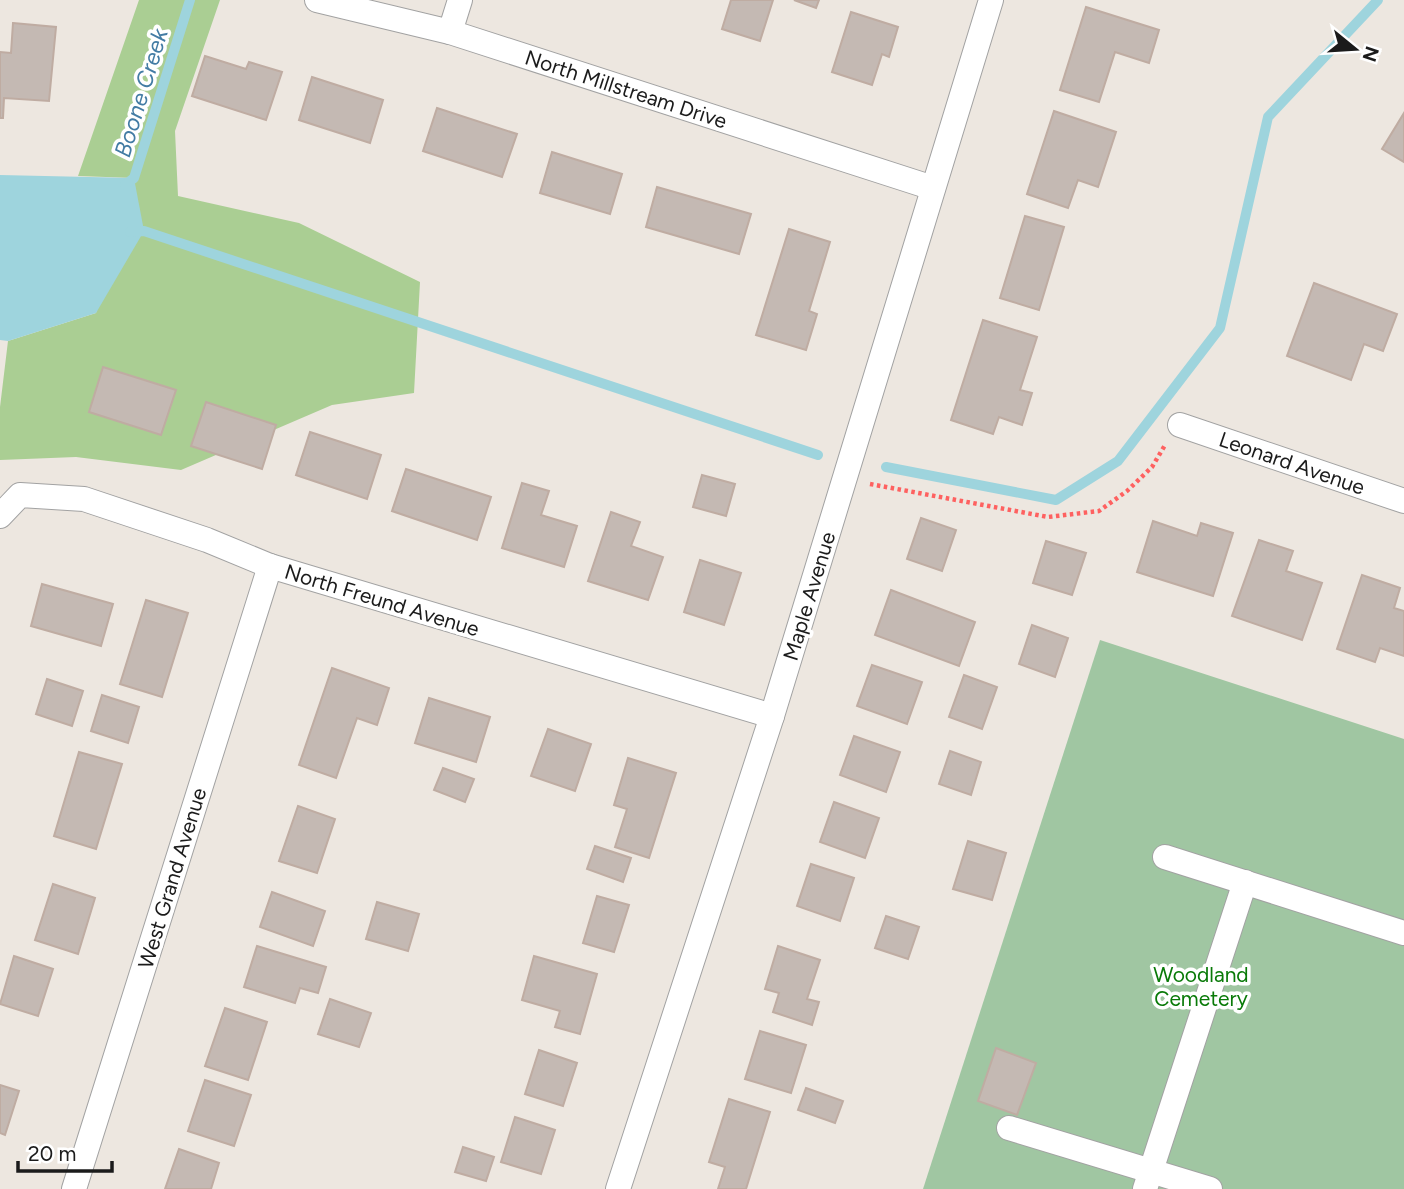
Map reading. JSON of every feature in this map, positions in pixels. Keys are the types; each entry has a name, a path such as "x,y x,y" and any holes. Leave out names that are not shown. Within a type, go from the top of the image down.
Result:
{"street":[{"name":"North Millstream Drive","path":"317,0 450,32 933,188"},
{"path":"450,32 460,0"},
{"name":"Maple Avenue","path":"618,1189 772,716 991,0"},
{"name":"Leonard Avenue","path":"1180,425 1404,501"},
{"name":"North Freund Avenue","path":"0,516 20,495 84,499 206,540 270,566 772,716"},
{"name":"West Grand Avenue","path":"74,1189 270,566"},
{"path":"1165,857 1404,933"},
{"path":"1148,1179 1245,882"},
{"path":"1009,1128 1148,1179 1210,1189"}],"path":[{"path":"844,479 1048,517 1099,512 1127,491 1152,467 1180,425"}],"green space":[{"path":"139,0 220,0 175,131 178,196 299,223 420,282 414,393 332,405 181,470 76,457 0,460 0,407 8,341 96,313 134,178 78,176"},
{"name":"Woodland Cemetery","path":"1100,640 1404,739 1404,1189 923,1189"}],"water":[{"path":"0,175 134,178 144,231 96,313 8,341 0,340"}],"building":[{"path":"731,0 773,0 760,41 722,29"},
{"path":"794,0 819,0 816,8"},
{"path":"1086,7 1159,30 1149,63 1115,52 1099,102 1060,90"},
{"path":"851,12 898,27 889,57 882,54 872,85 832,72"},
{"path":"13,23 56,27 49,101 4,98 3,118 0,118 0,52 11,53"},
{"path":"205,56 246,69 249,62 282,72 266,120 192,96"},
{"path":"312,77 383,100 370,143 299,120"},
{"path":"437,108 517,134 502,177 423,151"},
{"path":"1054,111 1116,132 1098,187 1078,180 1068,208 1027,194"},
{"path":"1404,113 1404,162 1382,149"},
{"path":"552,152 622,174 610,214 540,193"},
{"path":"657,187 751,214 739,254 646,227"},
{"path":"1025,216 1064,227 1039,310 1000,298"},
{"path":"789,229 830,242 809,311 817,314 806,350 756,335"},
{"path":"1314,283 1397,314 1383,351 1364,344 1351,380 1287,356"},
{"path":"983,320 1037,337 1020,390 1032,393 1022,425 999,417 993,434 951,420"},
{"path":"103,367 176,390 161,435 89,412"},
{"path":"206,402 276,425 262,469 191,446"},
{"path":"310,432 381,455 367,499 296,475"},
{"path":"406,469 491,497 477,540 392,511"},
{"path":"702,475 735,484 726,516 693,507"},
{"path":"522,483 549,491 541,515 577,526 564,567 502,548"},
{"path":"611,512 640,522 631,546 663,557 648,600 588,581"},
{"path":"921,518 956,530 942,571 907,559"},
{"path":"1153,521 1197,536 1201,523 1233,533 1213,596 1137,572"},
{"path":"1259,540 1293,551 1286,571 1322,583 1302,640 1232,616"},
{"path":"1046,541 1086,553 1072,595 1033,583"},
{"path":"700,560 741,573 724,625 684,612"},
{"path":"1362,575 1400,588 1394,608 1404,611 1404,656 1380,648 1375,662 1337,649"},
{"path":"42,584 113,604 101,646 31,626"},
{"path":"891,590 975,622 959,666 875,635"},
{"path":"146,600 188,613 162,697 120,684"},
{"path":"1032,625 1068,638 1055,677 1019,664"},
{"path":"872,665 922,682 907,724 857,706"},
{"path":"332,668 389,688 377,725 357,718 336,778 299,765"},
{"path":"964,675 997,687 982,729 949,717"},
{"path":"47,679 83,691 72,726 36,714"},
{"path":"102,695 139,707 128,743 91,731"},
{"path":"429,698 490,717 476,762 415,743"},
{"path":"548,729 591,744 575,791 531,776"},
{"path":"854,736 900,752 886,792 840,775"},
{"path":"950,751 981,762 971,795 939,784"},
{"path":"79,752 122,764 96,849 54,836"},
{"path":"628,758 676,773 649,858 615,847 627,809 614,805"},
{"path":"443,768 474,779 465,802 434,790"},
{"path":"834,802 879,818 865,858 820,842"},
{"path":"298,806 335,819 317,873 279,861"},
{"path":"968,841 1006,853 992,900 953,889"},
{"path":"595,846 631,858 623,882 587,869"},
{"path":"811,864 854,878 840,921 797,906"},
{"path":"53,884 95,898 78,954 35,940"},
{"path":"272,892 325,911 313,946 260,927"},
{"path":"597,896 629,905 614,952 583,943"},
{"path":"377,902 419,914 408,951 366,939"},
{"path":"886,916 919,927 908,959 875,948"},
{"path":"257,946 326,967 318,993 300,988 295,1003 244,987"},
{"path":"778,946 820,960 807,999 819,1002 812,1025 773,1012 779,993 765,989"},
{"path":"14,956 53,969 38,1016 0,1004"},
{"path":"534,956 597,974 580,1034 555,1027 560,1011 522,1000"},
{"path":"330,999 371,1013 359,1047 318,1034"},
{"path":"225,1008 267,1022 248,1080 205,1066"},
{"path":"760,1031 806,1045 791,1093 745,1079"},
{"path":"996,1048 1036,1063 1017,1115 978,1101"},
{"path":"539,1050 577,1063 563,1106 525,1094"},
{"path":"205,1080 251,1095 234,1146 188,1131"},
{"path":"0,1085 19,1091 5,1135 0,1133"},
{"path":"806,1088 843,1101 835,1123 798,1110"},
{"path":"729,1099 770,1112 746,1189 718,1189 725,1167 709,1162"},
{"path":"515,1117 555,1130 541,1174 501,1162"},
{"path":"463,1147 494,1157 486,1181 455,1172"},
{"path":"179,1149 219,1163 211,1189 165,1189"}],"waterway":[{"name":"Boone Creek","path":"125,185 134,178 190,0"},
{"path":"886,467 1056,500 1118,461 1220,328 1268,117 1378,0"},
{"path":"130,232 144,231 818,455"}]}
